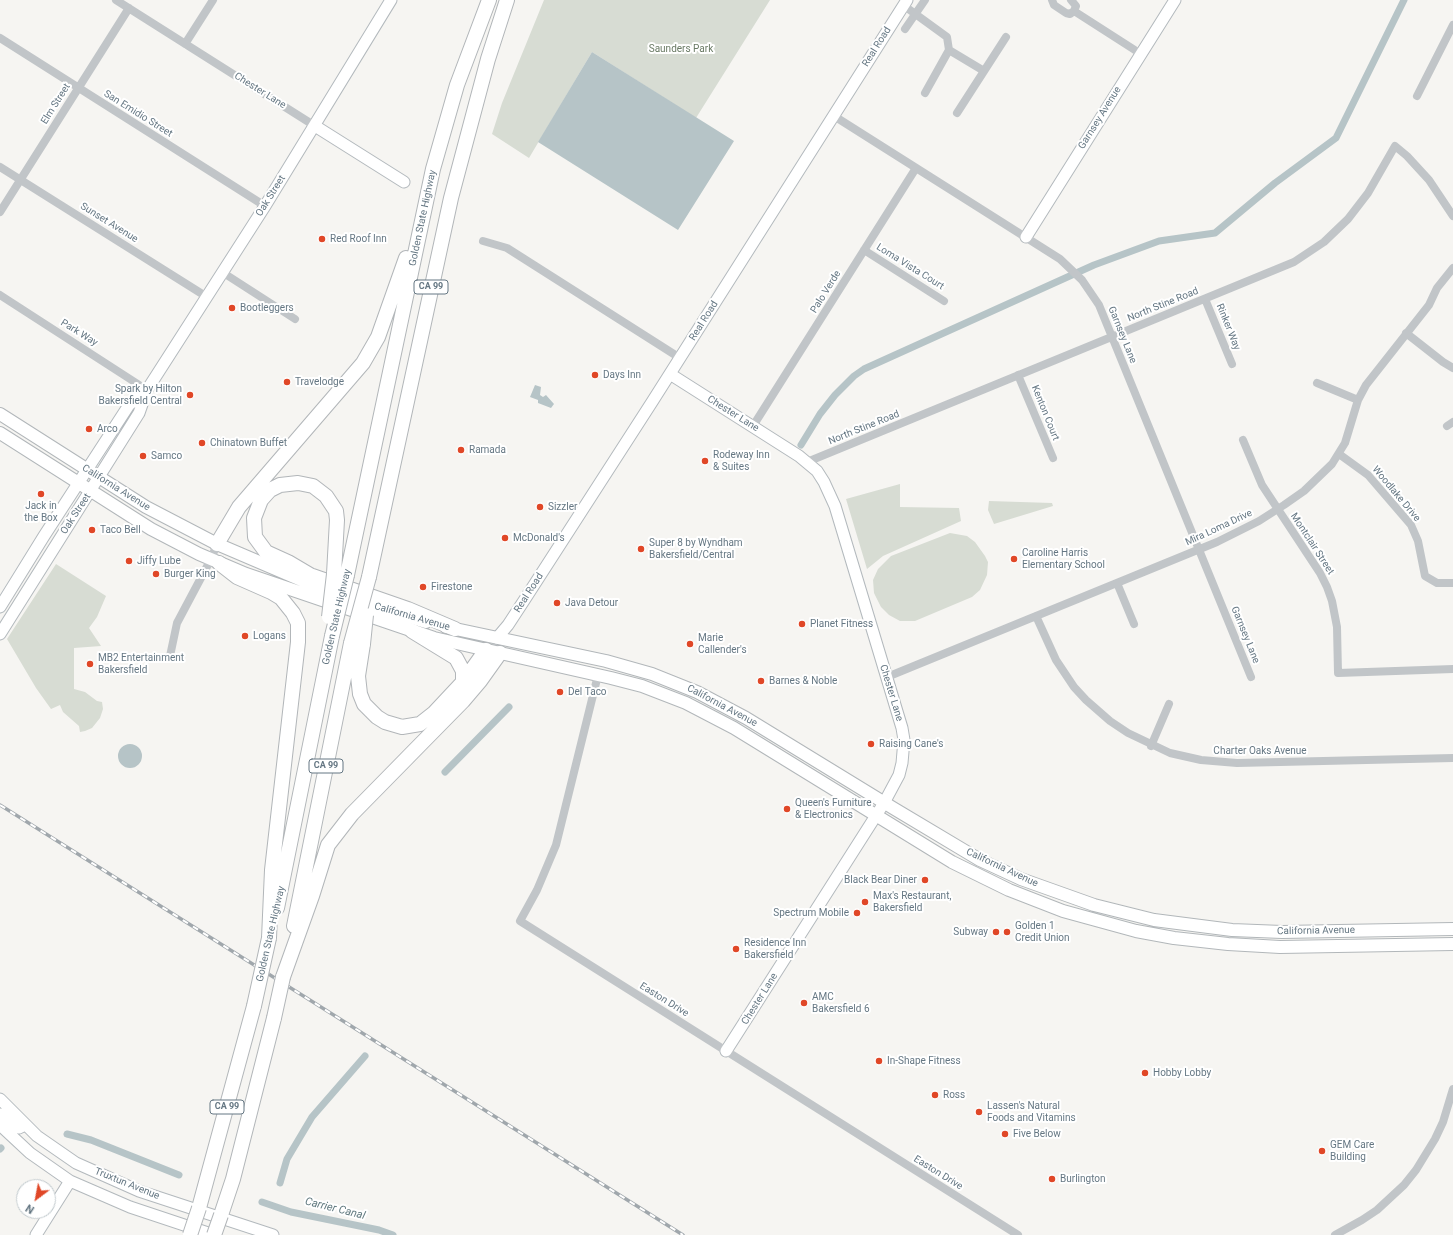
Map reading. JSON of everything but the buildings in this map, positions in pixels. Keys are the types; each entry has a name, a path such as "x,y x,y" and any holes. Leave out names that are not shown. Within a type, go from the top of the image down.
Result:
{"highway":[{"name":"Golden State Highway","path":"190,1235 199,1208 254,1006 284,878 323,680 329,635 340,574 426,199 443,131 455,91 489,0"},
{"name":"CA 99","path":"357,644 378,527 451,198 488,59 507,0"},
{"path":"217,544 239,508 354,375 372,350 385,320 426,199"},
{"path":"340,574 336,511 332,503 320,491 298,482 280,485 265,494 257,508 254,518 255,537 266,552 288,562 310,575 408,609 455,629"},
{"path":"215,561 237,577 281,598 294,613 298,623 298,642 272,870 270,938"},
{"path":"412,631 456,658 463,671 462,682"},
{"name":"Golden State Highway","path":"214,1235 233,1179 283,977 307,892 357,644"},
{"path":"357,644 360,694 370,712 385,722 402,726 420,724 440,708 462,682 493,651"},
{"path":"307,892 328,845 338,832 416,747 463,701 480,681 493,651"}],"main road":[{"name":"California Avenue","path":"0,414 163,516 217,544 285,574 363,603 455,629 606,661 668,680 710,698 768,731 884,803 993,866 1064,896 1132,916 1224,929 1290,932 1453,929"},
{"name":"California Avenue","path":"0,433 151,529 215,561 412,631 598,675 658,692 712,715 967,869 1044,904 1119,928 1211,943 1280,947 1453,944"},
{"path":"241,555 258,557 310,575"},
{"path":"493,651 497,638"},
{"path":"598,675 601,671 608,670 650,681 668,680"},
{"path":"658,692 668,690 702,701 710,698"},
{"path":"712,715 723,714 762,735 768,731"},
{"path":"1044,904 1054,896 1064,896"}],"street":[{"name":"Chester Lane","path":"116,0 404,182"},
{"path":"185,44 213,0"},
{"name":"Oak Street","path":"0,634 139,413 147,390 265,206 391,0"},
{"path":"905,29 916,16 925,0"},
{"path":"1052,0 1054,5 1068,14 1074,11 1076,6 1070,0"},
{"name":"Garnsey Avenue","path":"1026,237 1175,0"},
{"path":"902,2 916,16 947,37 950,50 925,93"},
{"name":"Real Road","path":"497,638 508,625 670,374 834,116 902,2"},
{"name":"Elm Street","path":"0,212 129,8"},
{"path":"1074,11 1141,54"},
{"path":"1417,96 1453,25"},
{"path":"957,113 1006,37"},
{"name":"San Emidio Street","path":"0,38 265,206"},
{"path":"950,50 984,72"},
{"name":"Garnsey Lane","path":"834,116 1026,237 1072,268 1082,280 1099,306 1251,677"},
{"name":"North Stine Road","path":"807,462 1294,262 1324,242 1358,207 1395,146 1407,156 1429,180 1453,216"},
{"name":"Sunset Avenue","path":"0,167 206,297"},
{"name":"Palo Verde","path":"753,426 916,168"},
{"path":"483,241 507,248 680,358"},
{"name":"Loma Vista Court","path":"864,250 944,301"},
{"name":"Mira Loma Drive","path":"887,677 1237,533 1278,510 1324,473 1339,454 1350,431 1358,400 1366,385 1429,304 1438,288 1453,268"},
{"path":"222,272 296,319"},
{"name":"Park Way","path":"0,295 147,390"},
{"name":"Rinker Way","path":"1205,299 1232,364"},
{"path":"1406,333 1442,362 1453,368"},
{"name":"Chester Lane","path":"670,374 807,462 824,482 831,495 887,677 902,728 904,751 899,775 884,803 726,1051"},
{"name":"Kenton Court","path":"1018,375 1053,458"},
{"path":"1317,383 1358,400"},
{"name":"Oak Street","path":"0,607 129,405 147,390"},
{"name":"Montclair Street","path":"1243,440 1262,485 1327,587 1332,601 1337,627 1338,673 1453,668"},
{"name":"Woodlake Drive","path":"1339,454 1368,474 1411,525 1418,541 1425,576 1437,583 1453,583"},
{"path":"170,656 177,623 215,561 217,544"},
{"path":"1117,583 1134,624"},
{"name":"Charter Oaks Avenue","path":"1036,616 1056,660 1074,687 1110,722 1151,746 1187,757 1219,762 1453,758"},
{"name":"Easton Drive","path":"598,675 556,845 538,890 520,921 1018,1235"},
{"path":"1151,746 1169,704"},
{"path":"1335,1235 1377,1210 1404,1185 1416,1170 1438,1134 1453,1089"},
{"name":"Truxtun Avenue","path":"0,1099 25,1125 57,1151 110,1179 138,1190 272,1235"},
{"path":"0,1114 13,1126 19,1128 25,1125"},
{"name":"Truxtun Avenue","path":"0,1125 30,1153 70,1181 130,1207 214,1235"},
{"path":"36,1235 70,1181"}],"green space":[{"name":"Saunders Park","path":"544,0 770,0 696,118 592,52 529,158 492,134 502,103"},
{"path":"900,484 900,507 959,508 961,521 883,556 867,569 846,499"},
{"path":"989,501 1052,503 1053,506 994,524 988,510"},
{"path":"950,533 967,536 975,542 985,556 988,562 987,575 980,590 972,597 915,621 900,621 889,615 881,607 874,593 873,580 878,569 891,556"},
{"path":"56,564 106,596 97,617 89,628 101,646 74,648 74,689 85,692 97,701 102,702 103,709 100,718 92,728 80,732 79,726 63,712 60,705 51,709 36,688 7,639"}],"shaded area":[{"path":"592,52 734,141 678,230 538,142"},
{"path":"535,385 541,387 540,395 543,397 546,395 554,404 551,408 538,403 538,400 530,397"},
{"path":"130,744 138,748 142,756 138,764 130,768 122,764 118,756 122,748"}],"waterway":[{"path":"801,445 820,414 835,395 854,376 864,369 1094,265 1159,241 1215,233 1275,183 1336,138 1404,0"},
{"path":"445,772 509,707"},
{"path":"280,1183 287,1159 312,1117 365,1056"},
{"name":"Carrier Canal","path":"67,1134 91,1140 179,1175"},
{"name":"Carrier Canal","path":"262,1202 291,1212 379,1230 393,1235"}],"railway":[{"path":"0,805 683,1235"}],"place":[{"name":"Red Roof Inn","path":"322,239"},
{"name":"Bootleggers","path":"232,308"},
{"name":"Days Inn","path":"595,375"},
{"name":"Travelodge","path":"287,382"},
{"name":"Spark by Hilton Bakersfield Central","path":"190,395"},
{"name":"Arco","path":"89,429"},
{"name":"Chinatown Buffet","path":"202,443"},
{"name":"Ramada","path":"461,450"},
{"name":"Samco","path":"143,456"},
{"name":"Rodeway Inn & Suites","path":"705,461"},
{"name":"Jack in the Box","path":"41,494"},
{"name":"Sizzler","path":"540,507"},
{"name":"Taco Bell","path":"92,530"},
{"name":"McDonald's","path":"505,538"},
{"name":"Super 8 by Wyndham Bakersfield/Central","path":"641,549"},
{"name":"Caroline Harris Elementary School","path":"1014,559"},
{"name":"Jiffy Lube","path":"129,561"},
{"name":"Burger King","path":"156,574"},
{"name":"Firestone","path":"423,587"},
{"name":"Java Detour","path":"557,603"},
{"name":"Planet Fitness","path":"802,624"},
{"name":"Logans","path":"245,636"},
{"name":"Marie Callender's","path":"690,644"},
{"name":"MB2 Entertainment Bakersfield","path":"90,664"},
{"name":"Barnes & Noble","path":"761,681"},
{"name":"Del Taco","path":"560,692"},
{"name":"Raising Cane's","path":"871,744"},
{"name":"Queen's Furniture & Electronics","path":"787,809"},
{"name":"Black Bear Diner","path":"925,880"},
{"name":"Max's Restaurant, Bakersfield","path":"865,902"},
{"name":"Spectrum Mobile","path":"857,913"},
{"name":"Subway","path":"996,932"},
{"name":"Golden 1 Credit Union","path":"1007,932"},
{"name":"Residence Inn Bakersfield","path":"736,949"},
{"name":"AMC Bakersfield 6","path":"804,1003"},
{"name":"In-Shape Fitness","path":"879,1061"},
{"name":"Hobby Lobby","path":"1145,1073"},
{"name":"Ross","path":"935,1095"},
{"name":"Lassen's Natural Foods and Vitamins","path":"979,1112"},
{"name":"Five Below","path":"1005,1134"},
{"name":"GEM Care Building","path":"1322,1151"},
{"name":"Burlington","path":"1052,1179"}]}
